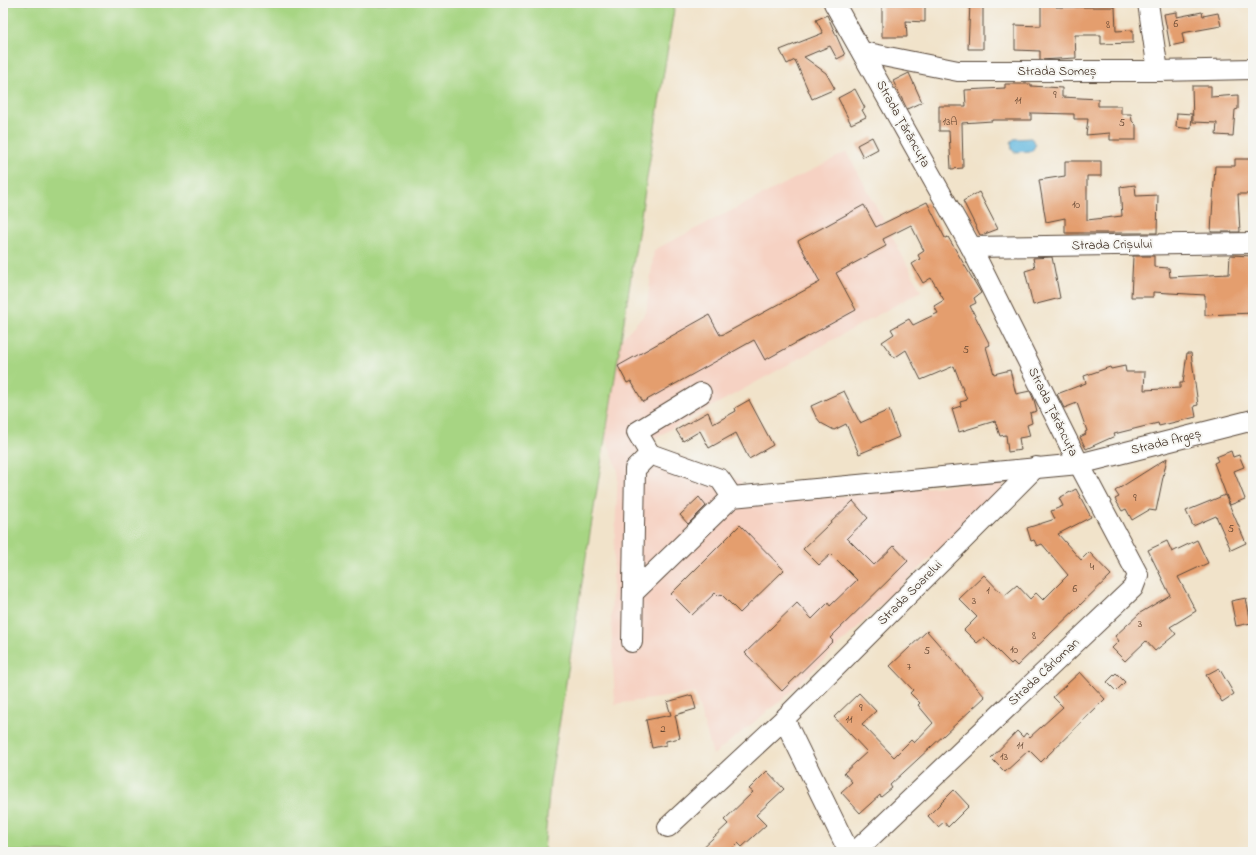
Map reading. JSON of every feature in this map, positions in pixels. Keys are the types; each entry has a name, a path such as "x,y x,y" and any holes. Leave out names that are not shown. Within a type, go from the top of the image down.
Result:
{"street":[{"name":"Strada Țărăncuța","path":"732,497 1079,464 971,247 863,52 834,3"},
{"path":"1148,3 1158,71"},
{"name":"Strada Someș","path":"863,52 958,71 1158,71 1253,69"},
{"name":"Strada Crișului","path":"971,247 1253,243"},
{"path":"634,592 732,497 720,479 650,454 637,432 701,393"},
{"name":"Strada Argeș","path":"1079,464 1253,420"},
{"path":"632,642 636,470 650,454"},
{"name":"Strada Cârloman","path":"855,852 1133,588 1138,575 1079,464"},
{"name":"Strada Soarelui","path":"668,827 784,719 1036,467"},
{"path":"784,719 849,852"}],"shaded area":[{"path":"847,152 921,291 653,439 658,448 741,481 743,506 1002,480 1004,487 784,698 713,755 695,693 615,704 611,617 618,471 591,396 595,366 646,313 654,250"}],"green space":[{"path":"3,3 675,3 550,782 544,852 3,852"}],"water":[{"path":"1031,138 1036,144 1032,151 1014,152 1012,150 1011,142 1014,139"}],"building":[{"path":"882,3 925,3 925,22 906,21 907,37 882,37"},
{"path":"970,3 983,3 983,49 968,49"},
{"path":"1041,3 1056,3 1056,7 1115,7 1116,31 1133,30 1133,43 1101,44 1101,35 1075,35 1076,58 1040,60 1040,51 1015,50 1015,25 1041,26"},
{"path":"1177,12 1177,17 1202,12 1203,16 1218,13 1221,26 1182,33 1184,43 1170,46 1164,14"},
{"path":"827,15 845,55 837,59 830,46 804,57 826,73 835,89 812,99 795,60 787,64 780,50 823,33 816,20"},
{"path":"909,73 922,102 907,109 893,81"},
{"path":"1005,84 1031,84 1031,86 1062,88 1062,97 1098,99 1098,106 1121,106 1121,114 1131,114 1132,121 1136,125 1136,140 1110,140 1110,133 1086,135 1088,119 1074,119 1074,114 1031,113 1031,120 992,120 962,123 963,168 951,169 949,131 939,131 939,106 966,106 965,90 1005,88"},
{"path":"1192,86 1211,86 1211,97 1238,95 1238,109 1235,110 1233,136 1216,135 1217,123 1193,122"},
{"path":"855,89 865,108 862,110 866,117 851,124 838,98"},
{"path":"1177,113 1192,114 1191,129 1176,127"},
{"path":"872,137 878,149 863,157 857,145"},
{"path":"1235,159 1253,159 1253,194 1238,194 1240,232 1211,232 1215,166 1235,166"},
{"path":"1065,161 1101,161 1101,176 1087,176 1087,220 1122,216 1120,187 1135,185 1136,196 1158,195 1157,233 1065,233 1065,218 1046,222 1039,180 1065,176"},
{"path":"979,192 998,229 982,235 980,235 963,201"},
{"path":"927,202 945,238 948,237 981,293 974,298 976,303 970,306 990,345 986,347 994,374 1010,370 1016,394 1030,391 1034,400 1037,411 1030,413 1032,423 1027,425 1030,436 1019,438 1021,450 1008,452 1006,435 1000,436 995,421 959,432 952,409 961,406 960,402 967,400 954,366 921,380 906,350 894,358 882,342 894,334 891,329 909,319 913,325 938,313 934,306 944,300 931,278 923,283 912,264 920,259 918,255 924,251 911,225 883,239 886,246 836,273 856,310 765,360 754,340 643,402 631,381 627,383 618,366 709,315 720,335 724,334 820,282 798,241 864,205 876,227"},
{"path":"1230,255 1253,256 1253,313 1205,315 1205,295 1153,292 1153,297 1131,297 1133,256 1154,256 1154,267 1169,268 1170,277 1229,274"},
{"path":"1052,257 1060,298 1033,305 1025,271 1035,268 1033,258"},
{"path":"1187,353 1191,353 1198,405 1194,406 1196,417 1159,426 1158,423 1114,434 1115,436 1086,449 1080,437 1086,434 1085,432 1087,431 1077,403 1064,408 1057,394 1086,383 1084,376 1110,367 1111,369 1125,366 1126,372 1145,372 1144,390 1180,388 1180,383 1183,383"},
{"path":"844,391 860,423 889,410 899,437 859,454 846,424 834,430 821,423 816,417 811,406"},
{"path":"749,400 773,445 749,459 736,433 709,448 700,431 683,441 676,430 708,412 713,424 736,411 735,408"},
{"path":"1231,451 1233,457 1239,455 1244,467 1234,471 1245,499 1230,505 1214,463 1218,461 1216,457"},
{"path":"1167,458 1156,511 1149,510 1132,520 1126,509 1122,511 1115,499 1119,497 1115,491"},
{"path":"1076,489 1091,517 1058,534 1081,560 1089,552 1111,575 1017,666 1013,662 1011,664 984,637 977,643 964,630 977,617 959,599 984,575 1004,596 1017,585 1030,599 1036,593 1043,600 1068,575 1042,544 1037,546 1034,540 1031,541 1027,528 1055,519 1051,511 1063,506 1059,498"},
{"path":"1225,495 1246,543 1231,550 1216,516 1193,526 1186,511"},
{"path":"699,497 706,506 688,524 680,515"},
{"path":"853,501 868,518 847,538 874,565 894,546 908,561 830,638 833,641 782,691 745,653 797,603 812,619 828,603 830,606 857,580 831,554 819,565 803,549"},
{"path":"740,525 784,570 740,613 721,594 718,596 715,593 692,615 671,594"},
{"path":"1197,540 1208,563 1178,577 1196,611 1170,627 1176,634 1155,651 1146,641 1125,661 1112,648 1119,641 1115,636 1140,613 1170,595 1148,550 1167,541 1172,552"},
{"path":"1246,598 1251,623 1236,626 1231,601"},
{"path":"927,631 985,697 890,785 892,788 881,797 880,795 860,813 841,792 852,782 844,773 867,752 834,717 859,693 876,711 862,724 894,757 911,740 914,743 933,723 918,705 920,703 910,693 913,690 890,666"},
{"path":"1219,668 1234,694 1222,702 1206,675"},
{"path":"1080,672 1105,699 1041,762 1029,750 1005,772 991,758 1017,731 1023,737 1026,733 1030,737 1063,707 1053,697"},
{"path":"1116,673 1125,682 1116,691 1107,682"},
{"path":"692,695 696,709 675,715 680,738 666,741 666,745 652,748 646,720 671,715 667,702"},
{"path":"767,771 784,789 756,815 766,825 742,847 738,843 729,852 698,852 728,824 724,820 753,792 749,789"},
{"path":"954,790 969,806 948,827 944,822 938,827 928,816"}]}
